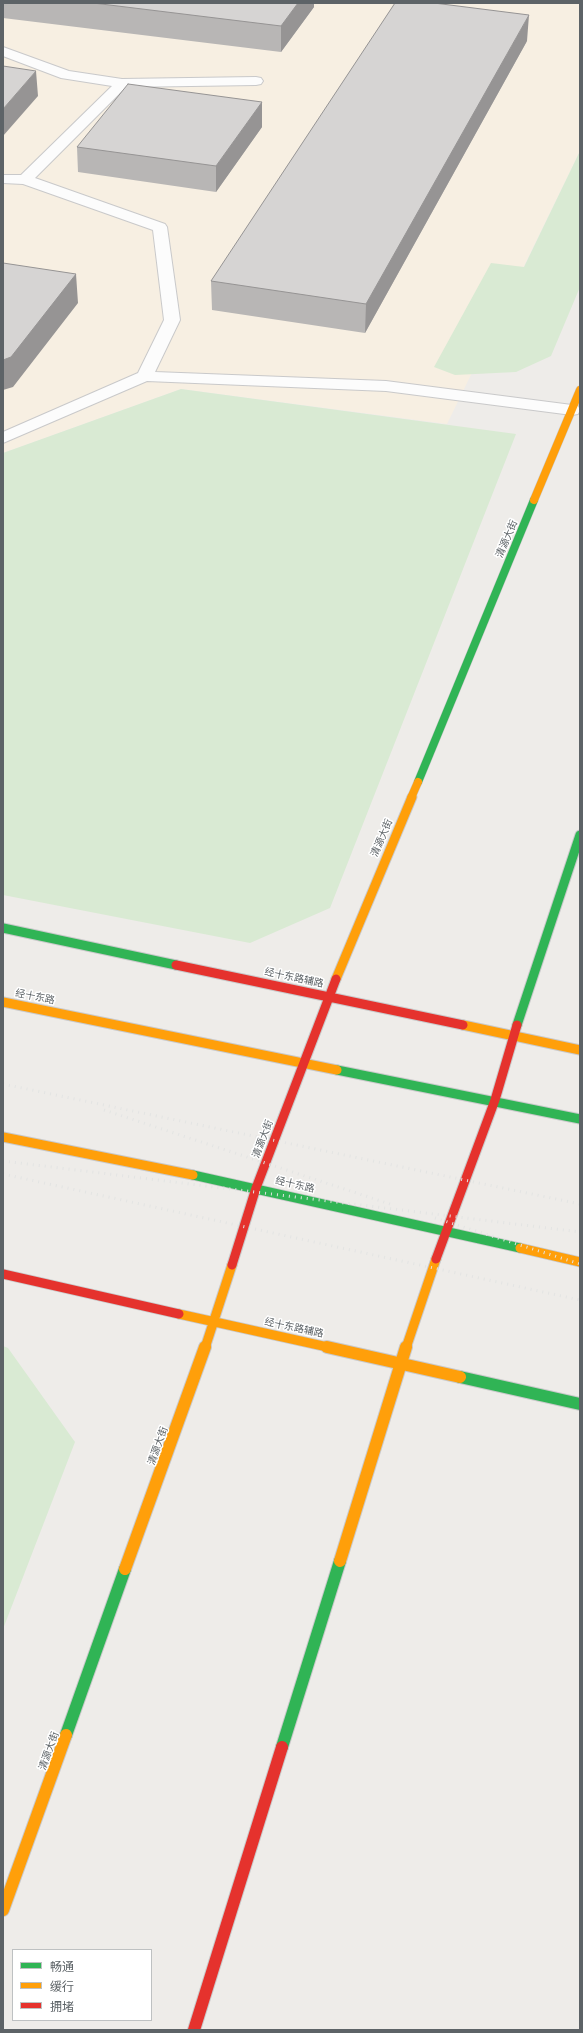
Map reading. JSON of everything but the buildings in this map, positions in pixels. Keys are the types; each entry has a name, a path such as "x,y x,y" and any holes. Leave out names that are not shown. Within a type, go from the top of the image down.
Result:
{"main road":[{"name":"清源大街","path":"3,1910 214,1322 256,1188 305,1063 329,996 580,390"},
{"path":"194,2030 401,1363 445,1231 495,1100 513,1036 580,835"},
{"name":"经十东路辅路","path":"3,928 580,1050"},
{"name":"经十东路","path":"3,1002 495,1100 580,1119"},
{"name":"经十东路","path":"3,1137 256,1188 580,1262"},
{"name":"经十东路辅路","path":"3,1274 580,1404"}],"lane":[{"path":"3,51 66,75 122,84 256,81"},
{"path":"25,180 122,84"},
{"path":"3,179 25,180 160,227 172,320 145,376"},
{"path":"3,438 145,376 386,386 572,410"}],"shaded area":[{"path":"3,3 580,3 580,151 447,424 181,389 3,453"}],"green space":[{"path":"580,151 580,287 551,356 516,372 455,375 434,367 491,263 524,267"},
{"path":"181,389 516,434 330,908 250,943 3,895 3,453"},
{"path":"3,1346 8,1348 75,1442 3,1629"}],"railway":[{"path":"3,1084 580,1204"},
{"path":"104,1110 393,1205"},
{"path":"3,1161 580,1232"},
{"path":"3,1174 580,1300"},
{"path":"435,1218 580,1264"}],"traffic: fast":[{"path":"418,782 534,500"},
{"path":"517,1025 580,835"},
{"path":"3,928 176,965"},
{"path":"337,1070 580,1119"},
{"path":"193,1175 520,1248"},
{"path":"460,1377 580,1404"},
{"path":"282,1747 340,1561"},
{"path":"66,1735 125,1569"}],"traffic: slow":[{"path":"534,500 580,390"},
{"path":"336,979 418,782"},
{"path":"3,1002 337,1070"},
{"path":"463,1025 580,1050"},
{"path":"3,1137 193,1175"},
{"path":"520,1248 580,1262"},
{"path":"340,1561 401,1363 436,1259"},
{"path":"125,1569 214,1322 232,1265"},
{"path":"179,1314 460,1377"},
{"path":"3,1910 66,1735"}],"traffic: jam":[{"path":"176,965 463,1025"},
{"path":"232,1265 256,1188 336,979"},
{"path":"436,1259 495,1100 517,1025"},
{"path":"3,1274 179,1314"},
{"path":"194,2030 282,1747"}]}
